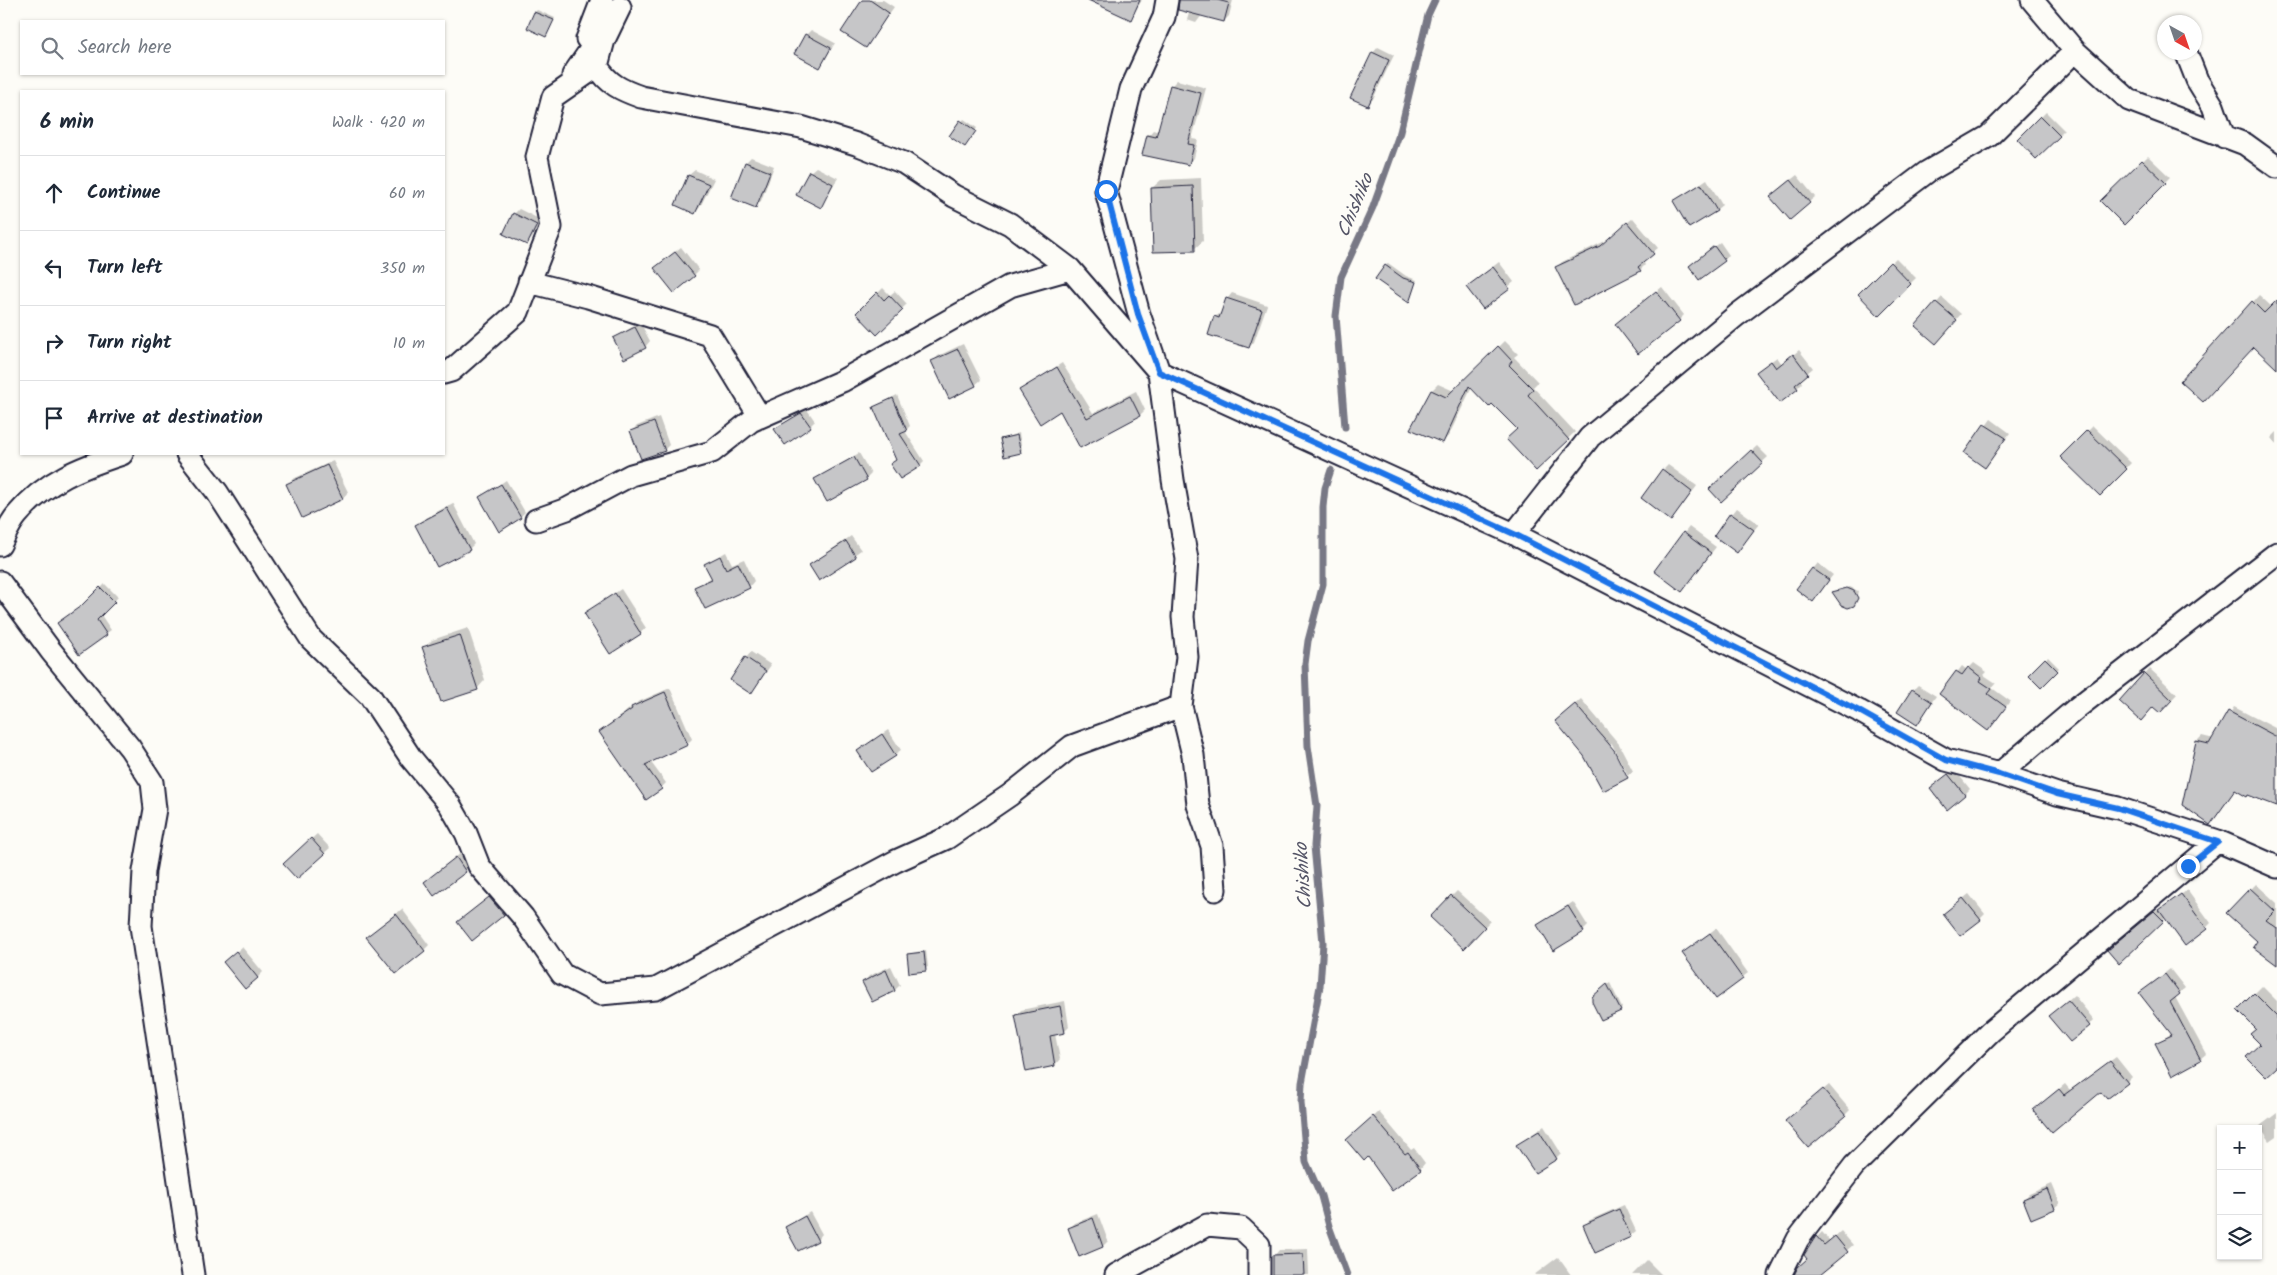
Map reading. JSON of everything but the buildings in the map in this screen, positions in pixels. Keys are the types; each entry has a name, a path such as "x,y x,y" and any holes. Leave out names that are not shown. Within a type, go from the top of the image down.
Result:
{"street":[{"path":"445,373 451,371 518,312 551,227 537,157 553,97 596,66 604,40 620,7 573,75 602,0"},
{"path":"1167,0 1164,17 1132,89 1106,191 1138,314 1159,372 1173,480 1187,559 1183,617 1187,657 1181,706 1193,755 1198,805 1212,846 1215,890"},
{"path":"2032,0 2075,51 2129,100 2245,144 2277,166"},
{"path":"1514,534 1590,437 1737,315 1927,172 1989,136 2075,51"},
{"path":"2189,60 2197,80 2213,106 2224,137"},
{"path":"596,66 605,80 620,89 641,97 801,127 856,144 904,163 954,196 1010,224 1070,269 1159,372 1514,534 1859,711 1946,760 1999,774 2057,794 2118,808 2218,842 2277,867"},
{"path":"536,520 567,508 632,475 712,452 751,421 842,381 1010,286 1070,269"},
{"path":"529,282 588,297 710,335 760,417"},
{"path":"0,545 16,515 50,484 78,468 119,455"},
{"path":"188,455 217,492 310,639 370,696 411,758 450,805 466,833 479,866 523,917 562,974 600,994 656,989 896,861 947,838 1010,795 1072,746 1181,706"},
{"path":"1999,774 2078,707 2277,552"},
{"path":"0,582 51,651 130,748 152,782 155,809 144,871 141,926 194,1275"},
{"path":"1780,1275 1798,1239 1861,1159 1990,1032 2218,842"},
{"path":"1116,1275 1207,1225 1241,1228 1259,1245 1259,1275"}],"waterway":[{"name":"Chishiko","path":"1345,427 1336,316 1341,277 1373,207 1400,132 1428,15 1435,0"},
{"name":"Chishiko","path":"1331,470 1325,488 1323,507 1323,584 1308,641 1305,664 1308,746 1317,806 1314,846 1323,943 1320,986 1302,1083 1301,1102 1306,1162 1321,1196 1329,1226 1347,1275"}],"route":[{"path":"1106,191 1138,314 1159,372 1514,534 1859,711 1946,760 1999,774 2057,794 2118,808 2218,842 2188,866"}]}
